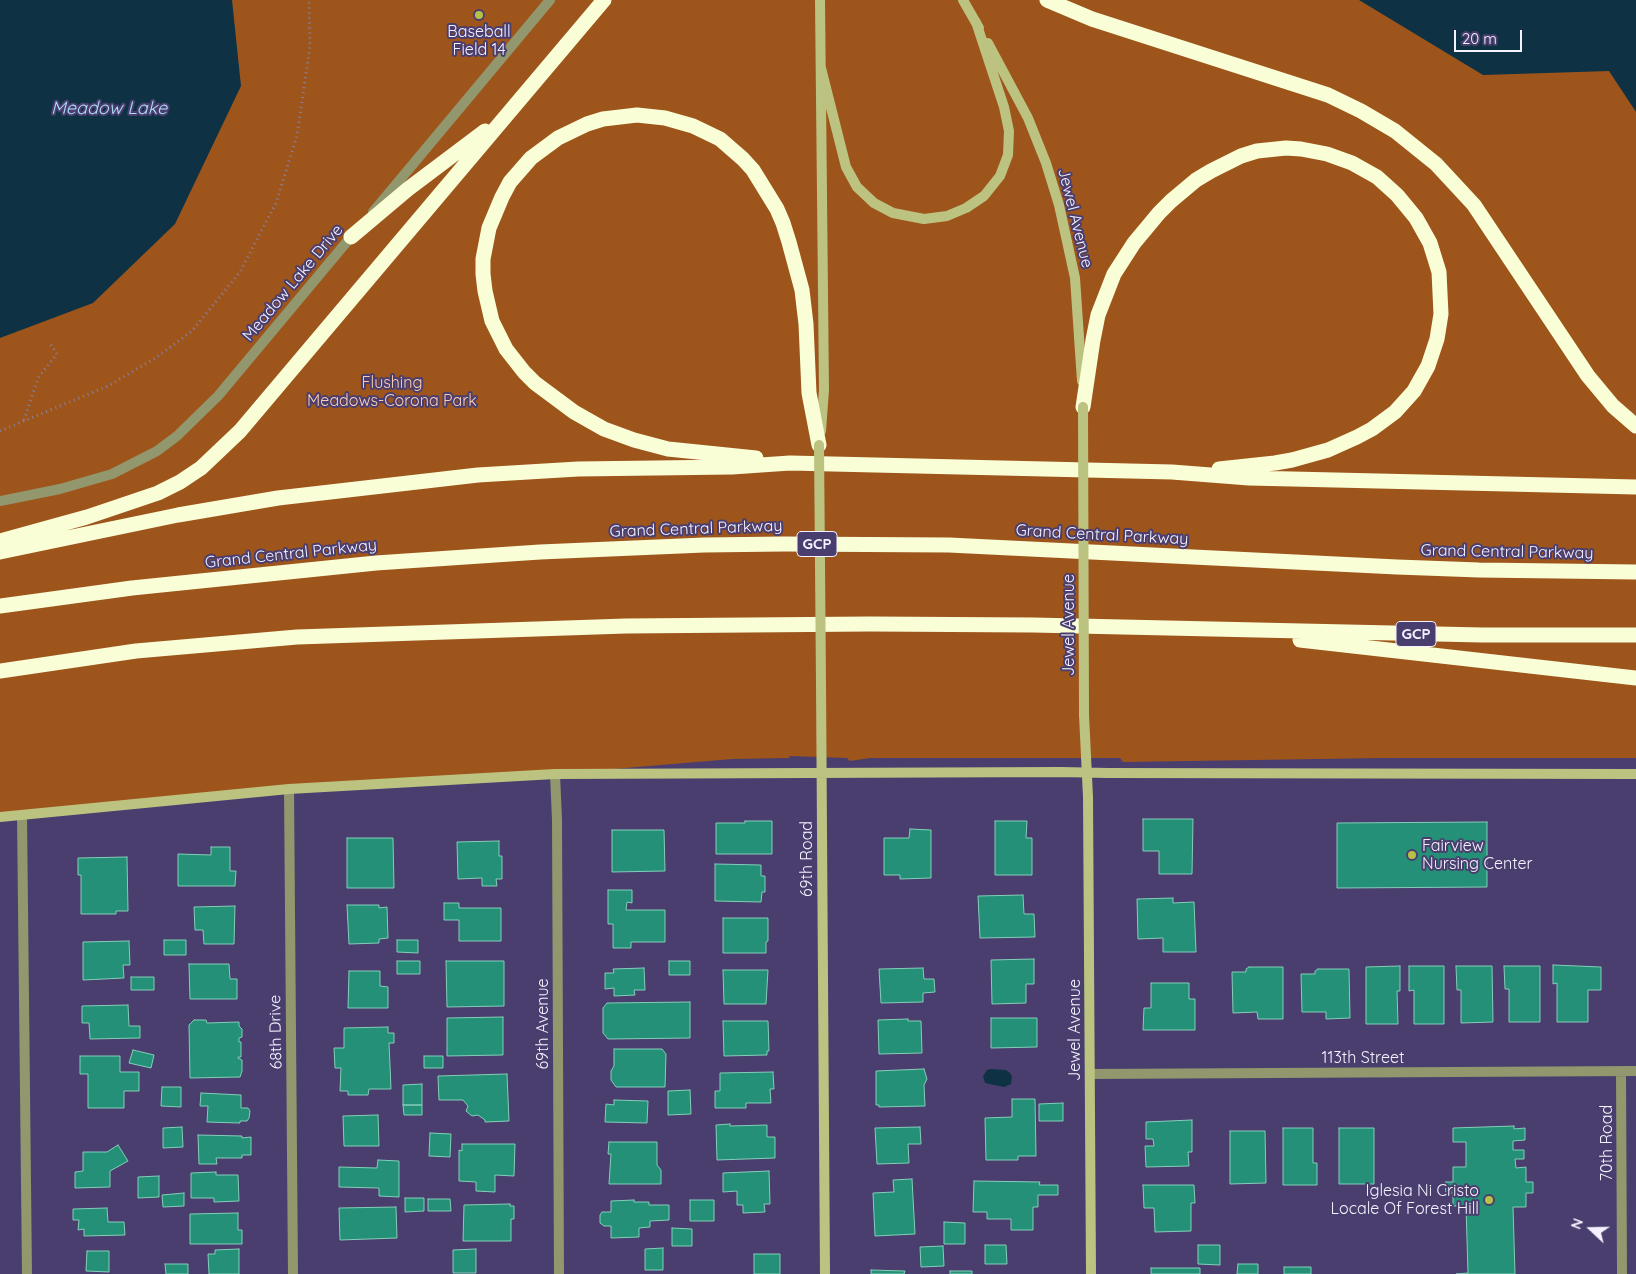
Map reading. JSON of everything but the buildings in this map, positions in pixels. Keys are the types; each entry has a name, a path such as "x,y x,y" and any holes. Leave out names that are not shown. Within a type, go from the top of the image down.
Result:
{"highway":[{"path":"0,541 88,517 134,501 180,482 201,468 240,431 604,0"},
{"path":"1047,0 1092,19 1328,96 1361,111 1402,136 1436,164 1474,205 1588,376 1613,406 1636,426"},
{"path":"351,237 393,201 469,144 518,103"},
{"path":"790,463 668,448 620,435 588,421 562,404 535,384 514,360 498,335 488,306 483,274 484,252 494,213 510,182 544,146 571,131 595,122 620,117 651,116 680,122 706,132 726,143 743,159 762,182 777,209 793,255 802,290 809,393 820,445"},
{"path":"1083,407 1098,315 1114,274 1146,227 1184,189 1211,171 1241,156 1257,151 1279,149 1300,149 1327,154 1352,163 1377,178 1397,195 1416,218 1430,243 1439,272 1441,314 1437,339 1428,366 1414,391 1395,412 1372,429 1328,450 1275,463 1172,472"},
{"path":"0,552 178,515 278,498 478,476 578,469 732,467 790,463 1172,472 1249,478 1636,487"},
{"name":"Grand Central Parkway","path":"0,606 132,588 367,564 549,552 704,545 949,545 1424,568 1636,572"},
{"name":"GCP","path":"0,670 216,643 297,637 607,626 1015,624 1482,635 1636,635"},
{"path":"1196,628 1636,678"}],"street":[{"name":"Meadow Lake Drive","path":"0,502 60,489 112,474 134,464 170,441 218,396 550,0"},
{"path":"820,0 824,390 820,445"},
{"name":"Jewel Avenue","path":"963,0 1028,118 1046,163 1059,205 1075,278 1083,407 1084,715 1090,1074 1091,1274"},
{"path":"821,68 846,167 857,187 874,203 893,213 924,219 947,216 966,208 984,196 1000,176 1008,155 1009,131 1004,107 976,22"},
{"name":"69th Road","path":"820,445 825,1274"},
{"path":"0,817 289,790 555,774 1636,774"},
{"name":"69th Avenue","path":"555,774 557,820 560,1274"},
{"name":"68th Drive","path":"289,790 293,1274"},
{"path":"22,815 27,1274"},
{"name":"70th Road","path":"1621,1072 1622,1274"},
{"name":"113th Street","path":"1090,1074 1636,1072"}],"path":[{"path":"0,431 108,386 157,357 192,331 240,272 276,203 297,136 310,46 309,0"},
{"path":"23,421 38,378 57,354 49,342"}],"green space":[{"name":"Flushing Meadows-Corona Park","path":"0,0 1636,0 1636,758 1383,758 1123,762 1120,758 870,758 850,761 847,758 790,756 789,758 732,759 555,774 289,789 0,817"}],"water":[{"name":"Meadow Lake","path":"0,0 232,0 241,86 175,224 93,303 0,338"},
{"path":"1359,0 1636,0 1636,112 1609,71 1483,75"},
{"path":"990,1069 1006,1070 1009,1072 1012,1076 1011,1084 1004,1087 985,1083 983,1076"}],"place":[{"name":"Baseball Field 14","path":"479,15"},
{"name":"Fairview Nursing Center","path":"1412,855"},
{"name":"Iglesia Ni Cristo Locale Of Forest Hill","path":"1489,1200"}]}
